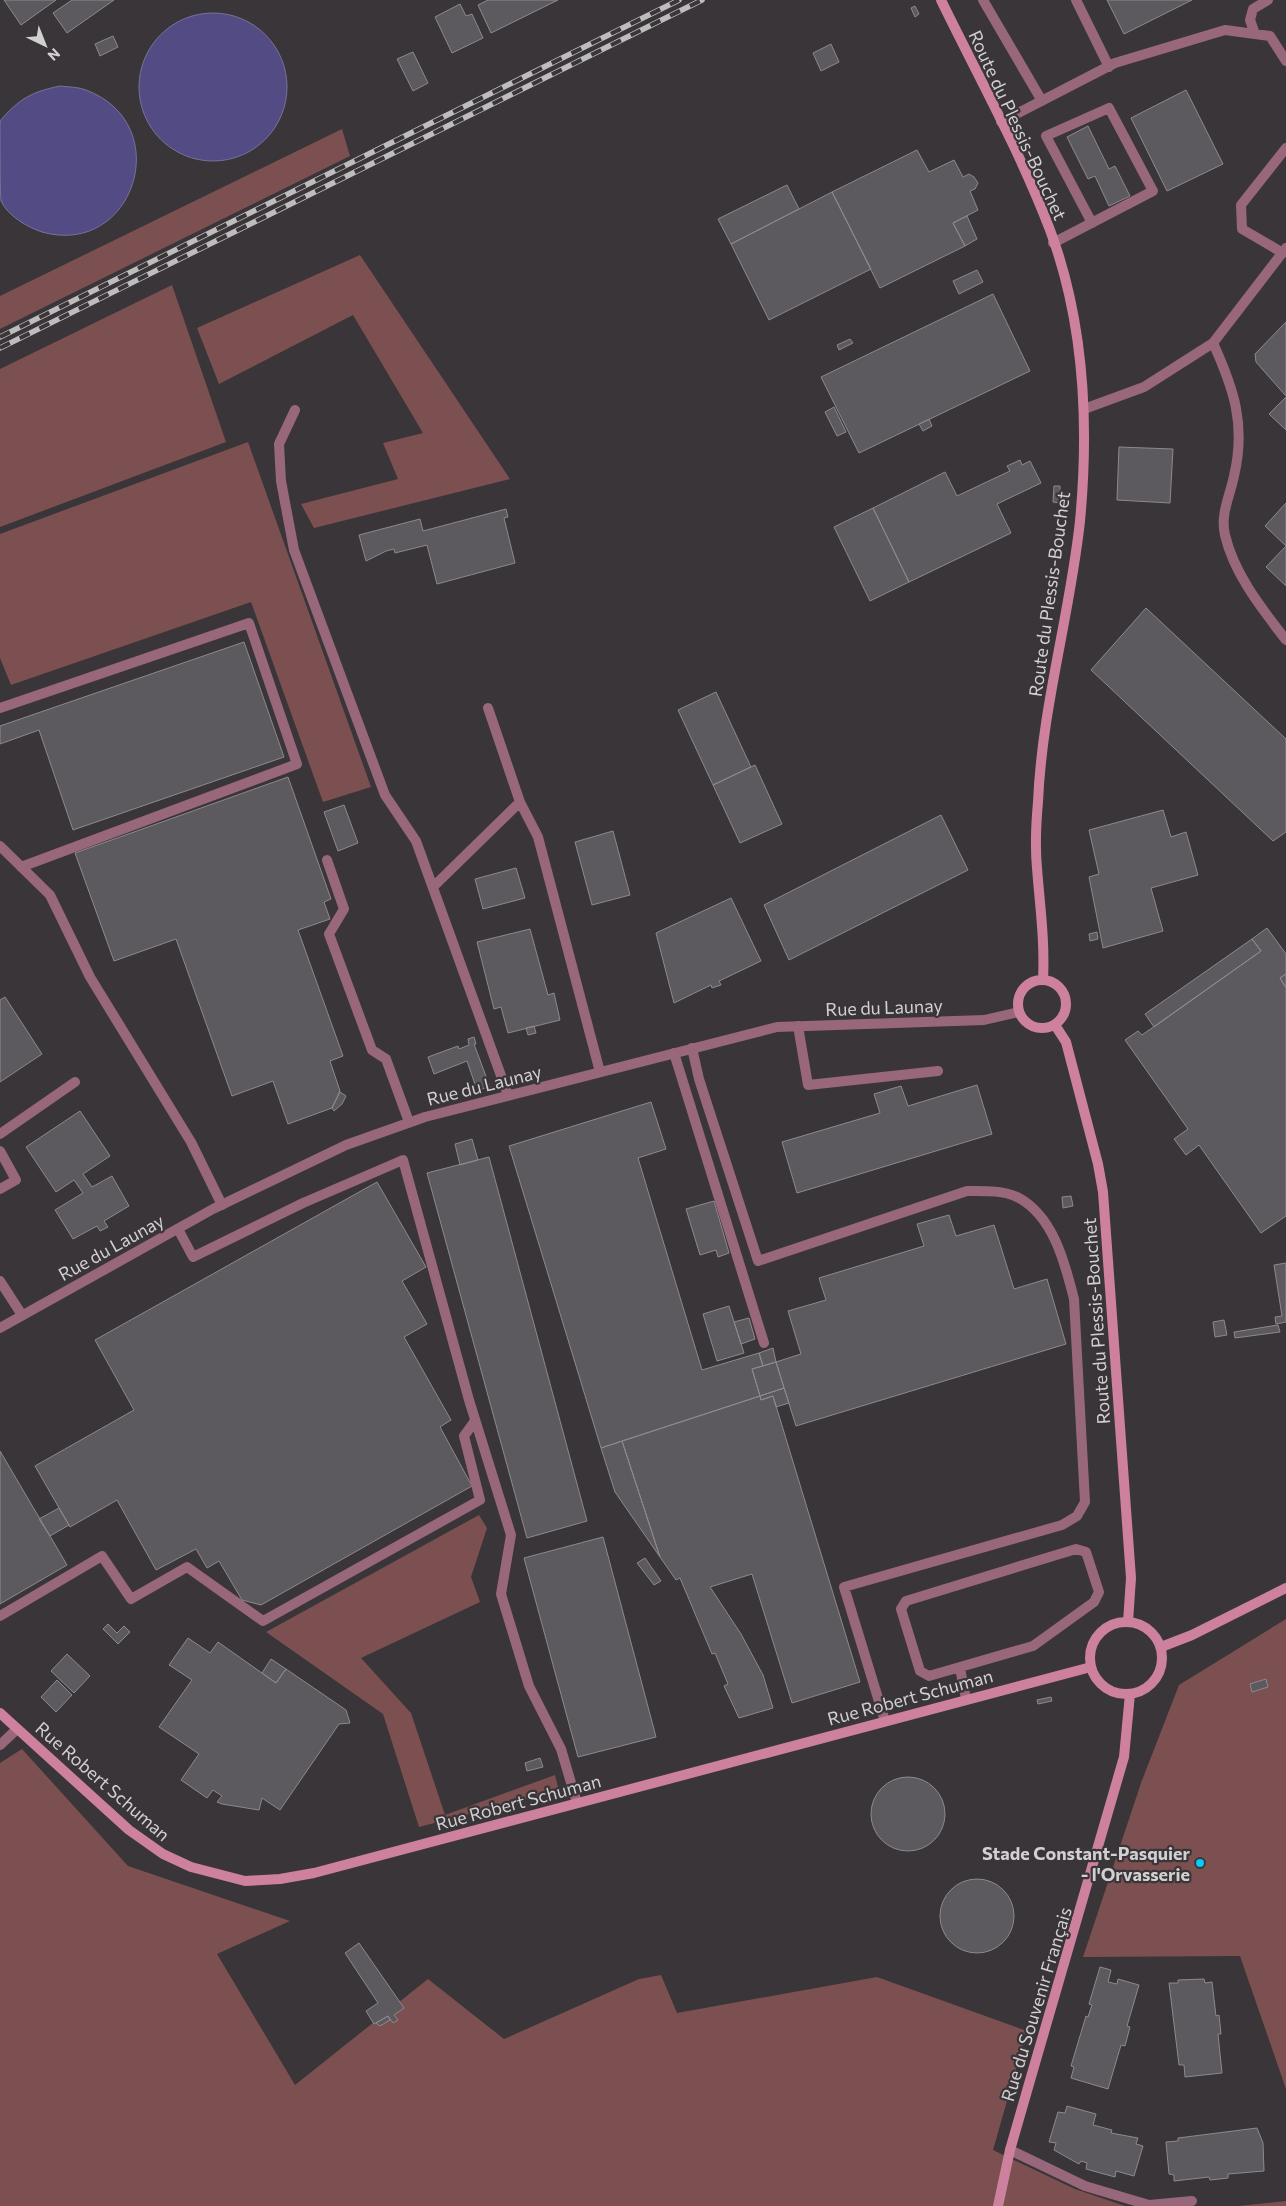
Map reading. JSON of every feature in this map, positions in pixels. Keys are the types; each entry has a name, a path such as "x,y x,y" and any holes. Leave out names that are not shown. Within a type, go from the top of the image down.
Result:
{"street":[{"name":"Route du Plessis-Bouchet","path":"941,0 1030,181 1053,243 1075,332 1084,409 1080,522 1045,730 1038,802 1036,866 1044,932 1043,980"},
{"path":"983,0 1042,101"},
{"path":"1076,0 1108,67"},
{"path":"1255,34 1250,20 1253,9 1268,0"},
{"path":"1001,122 1108,67 1225,30 1270,36 1286,61"},
{"path":"1053,243 1092,223 1153,191 1109,108 1046,136 1092,223"},
{"path":"1084,409 1144,387 1213,344 1284,250 1242,229 1241,205 1286,148"},
{"path":"1213,344 1231,383 1238,408 1239,435 1235,474 1224,510 1225,534 1235,561 1262,609 1286,640"},
{"path":"295,410 279,444 281,480 294,550 386,795 416,841 508,1096"},
{"path":"0,708 249,624 297,764 21,867"},
{"path":"488,708 520,802 538,837 600,1072"},
{"path":"433,887 520,802"},
{"path":"0,846 50,895 90,977 191,1142 222,1205"},
{"path":"327,860 344,909 329,934 372,1050 386,1059 409,1122"},
{"path":"1043,980 1057,985 1065,998 1064,1013 1055,1025 1041,1028 1034,1027 1022,1018 1017,1004 1022,989 1028,984 1043,980"},
{"name":"Rue du Launay","path":"0,1328 222,1205 346,1145 409,1122 777,1027 984,1020 1019,1012"},
{"name":"Route du Plessis-Bouchet","path":"1055,1025 1066,1042 1098,1164 1103,1192 1131,1578 1128,1622"},
{"path":"798,1026 808,1085 938,1071"},
{"path":"692,1048 699,1079 758,1261 967,1191 988,1192 1016,1197 1037,1212 1051,1232 1067,1270 1074,1299 1085,1502 1077,1516 1062,1525 844,1587 885,1721"},
{"path":"674,1053 764,1343"},
{"path":"0,1134 74,1082"},
{"path":"0,1151 16,1180 0,1189"},
{"path":"178,1229 193,1257 303,1203 403,1160 475,1421 511,1535 501,1594 529,1686 561,1749 577,1803"},
{"path":"0,1281 22,1316"},
{"path":"0,1616 102,1556 131,1599 187,1567 263,1621 480,1500 464,1436 475,1421"},
{"path":"1076,1549 1086,1552 1099,1592 1094,1602 1032,1646 960,1668 928,1676 920,1672 900,1609 906,1601 1076,1549"},
{"path":"1161,1647 1192,1635 1286,1588"},
{"path":"1128,1622 1149,1629 1161,1647 1163,1658 1157,1678 1140,1691 1130,1694 1110,1690 1101,1685 1091,1667 1090,1657 1095,1639 1109,1626 1128,1622"},
{"name":"Rue Robert Schuman","path":"0,1713 129,1830 162,1854 210,1873 245,1881 280,1879 314,1873 1091,1667"},
{"path":"960,1668 966,1699"},
{"name":"Rue du Souvenir Français","path":"998,2206 1010,2150 1124,1757 1130,1694"},
{"path":"0,1745 17,1729"},
{"path":"1010,2150 1086,2186 1149,2205 1192,2201"}],"shaded area":[{"path":"213,13 227,14 241,19 254,25 265,35 275,46 281,59 286,73 286,101 281,115 275,128 265,139 254,149 241,155 227,160 213,161 199,160 185,155 172,149 161,139 151,128 145,115 140,101 139,87 140,73 145,59 151,46 161,35 172,25 185,19 199,14"},
{"path":"60,86 86,90 114,107 130,130 136,157 133,184 120,207 100,226 74,235 42,232 30,227 13,216 1,201 0,121 13,107 26,98 41,91"},
{"path":"342,129 350,156 0,329 0,296"},
{"path":"360,255 510,479 314,528 301,504 398,479 383,443 423,433 353,315 219,384 197,328"},
{"path":"172,285 226,442 0,527 0,369"},
{"path":"248,442 371,787 323,802 251,602 11,685 0,658 0,534"},
{"path":"479,1515 487,1528 471,1577 480,1602 361,1658 411,1713 445,1815 555,1775 559,1791 419,1827 383,1714 266,1632"},
{"name":"Stade Constant-Pasquier - l'Orvasserie","path":"1286,1619 1286,2089 1240,1956 1083,1957 1141,1783 1179,1685"},
{"path":"22,1749 128,1866 290,1921 217,1954 295,2085 428,1979 504,2039 639,1979 661,1975 677,2013 877,1977 1027,2031 993,2150 1075,2189 1125,2206 0,2206 0,1763"},
{"path":"1286,2201 1286,2206 1238,2206"}],"building":[{"path":"4,0 56,0 21,25"},
{"path":"72,0 114,0 67,33 53,13"},
{"path":"488,0 558,0 491,33 478,5"},
{"path":"1107,0 1192,0 1124,34"},
{"path":"460,4 466,16 472,14 483,38 452,53 435,17"},
{"path":"915,6 919,14 915,17 911,8"},
{"path":"113,36 118,47 100,56 95,44"},
{"path":"831,44 839,62 821,71 813,53"},
{"path":"413,52 428,83 413,91 397,59"},
{"path":"1186,90 1223,164 1167,191 1131,118"},
{"path":"1088,126 1109,169 1115,166 1130,196 1109,206 1095,176 1088,179 1067,137"},
{"path":"917,150 929,172 954,160 963,177 969,174 974,177 978,183 975,189 970,191 978,210 953,223 965,246 880,288 832,192"},
{"path":"787,185 799,209 731,244 718,219"},
{"path":"832,192 871,269 769,320 731,244"},
{"path":"967,216 977,239 965,246 953,223"},
{"path":"977,270 983,282 959,294 953,281"},
{"path":"993,294 1030,371 859,453 821,377"},
{"path":"1286,322 1286,396 1256,362 1255,354"},
{"path":"850,339 853,343 839,350 837,345"},
{"path":"1286,397 1286,430 1269,414"},
{"path":"834,407 846,432 837,436 825,412"},
{"path":"929,419 932,426 923,431 919,424"},
{"path":"1119,447 1173,449 1170,503 1117,500"},
{"path":"1020,460 1022,465 1030,461 1041,483 997,504 1011,533 909,582 873,508 945,472 957,496 1010,471 1007,466"},
{"path":"1054,486 1060,486 1060,503 1053,502"},
{"path":"1286,503 1286,546 1265,526"},
{"path":"873,508 909,582 870,601 834,527"},
{"path":"506,509 508,517 504,518 515,563 437,584 427,545 395,553 394,549 386,551 366,561 359,535 420,519 423,531"},
{"path":"1286,546 1286,586 1266,567"},
{"path":"1146,608 1286,739 1286,832 1273,841 1091,670"},
{"path":"244,642 284,757 73,830 39,730 0,744 0,726"},
{"path":"716,692 751,767 713,785 678,710"},
{"path":"755,765 782,824 740,843 713,785"},
{"path":"288,777 331,899 324,902 330,919 298,930 343,1056 330,1061 340,1091 332,1108 288,1124 273,1081 232,1096 176,939 114,961 75,853"},
{"path":"344,805 358,843 338,851 324,812"},
{"path":"1163,810 1171,837 1186,832 1198,875 1151,888 1163,931 1103,948 1089,877 1099,874 1089,830"},
{"path":"941,815 968,870 789,960 764,905"},
{"path":"613,831 630,895 592,905 575,842"},
{"path":"516,868 525,898 483,909 475,879"},
{"path":"731,898 761,961 719,981 721,985 712,988 711,985 674,1003 656,933"},
{"path":"1267,928 1286,954 1286,974 1280,978 1286,988 1286,1216 1261,1233 1199,1145 1186,1155 1174,1139 1188,1129 1125,1040 1138,1031 1142,1035 1261,951 1252,939"},
{"path":"530,929 548,995 554,993 560,1020 508,1033 501,1007 494,1009 477,942"},
{"path":"1097,932 1098,939 1090,941 1089,934"},
{"path":"1252,939 1261,951 1154,1027 1145,1014"},
{"path":"1286,974 1286,987 1280,978"},
{"path":"5,997 42,1054 0,1082 0,1000"},
{"path":"534,1026 536,1033 528,1035 526,1028"},
{"path":"474,1037 476,1044 474,1044 490,1087 477,1090 467,1061 434,1074 428,1057 458,1046 459,1049 469,1045 468,1039"},
{"path":"977,1085 992,1134 797,1193 782,1142 880,1113 874,1094 901,1086 908,1106"},
{"path":"340,1092 346,1096 342,1104 334,1111 332,1108"},
{"path":"651,1102 666,1149 638,1158 702,1370 759,1353 763,1366 752,1369 760,1396 601,1448 509,1146"},
{"path":"80,1111 110,1156 83,1174 92,1187 112,1176 129,1206 104,1221 108,1227 100,1231 97,1226 73,1239 55,1210 83,1193 74,1180 56,1192 26,1147"},
{"path":"472,1139 478,1160 460,1165 455,1144"},
{"path":"489,1157 587,1521 527,1538 427,1173"},
{"path":"377,1182 426,1267 402,1281 427,1324 404,1337 451,1420 440,1427 472,1486 261,1605 242,1600 219,1561 207,1568 196,1549 156,1570 117,1500 70,1527 35,1466 134,1410 95,1340"},
{"path":"1071,1196 1073,1206 1063,1208 1062,1197"},
{"path":"714,1201 729,1253 718,1257 716,1250 700,1255 686,1209"},
{"path":"949,1215 956,1236 994,1225 1014,1289 1047,1279 1066,1344 796,1426 776,1362 801,1354 788,1311 826,1300 819,1278 924,1246 917,1224"},
{"path":"1286,1263 1286,1322 1276,1324 1275,1317 1282,1316 1274,1265"},
{"path":"729,1306 744,1353 717,1361 703,1314"},
{"path":"749,1318 755,1339 741,1344 734,1322"},
{"path":"1224,1320 1227,1335 1215,1337 1213,1322"},
{"path":"1278,1325 1280,1332 1235,1338 1234,1332"},
{"path":"773,1348 776,1362 763,1366 759,1353"},
{"path":"776,1362 784,1388 760,1396 752,1369"},
{"path":"784,1388 789,1403 776,1407 773,1396 761,1400 760,1396"},
{"path":"760,1396 761,1400 773,1396 860,1682 792,1703 752,1574 710,1587 741,1634 763,1675 773,1708 739,1718 724,1686 728,1684 715,1653 712,1654 680,1578 676,1580 660,1557 622,1441"},
{"path":"622,1441 660,1557 615,1492 601,1448"},
{"path":"0,1451 67,1565 0,1604"},
{"path":"59,1508 69,1525 50,1536 39,1519"},
{"path":"603,1537 656,1737 578,1757 524,1558"},
{"path":"645,1558 661,1581 654,1585 637,1563"},
{"path":"108,1624 117,1633 124,1626 130,1632 118,1644 103,1629"},
{"path":"188,1638 210,1653 218,1642 276,1683 286,1669 346,1710 350,1723 339,1724 280,1810 262,1798 259,1810 222,1804 217,1802 222,1796 213,1790 207,1798 181,1780 199,1754 159,1727 192,1680 169,1665"},
{"path":"67,1654 90,1676 74,1693 51,1671"},
{"path":"271,1659 286,1669 276,1683 262,1673"},
{"path":"1266,1679 1268,1687 1252,1692 1250,1684"},
{"path":"57,1680 72,1695 56,1712 41,1697"},
{"path":"1051,1697 1052,1701 1038,1704 1037,1700"},
{"path":"540,1758 543,1767 527,1771 525,1763"},
{"path":"908,1777 922,1780 934,1788 942,1800 945,1814 942,1828 934,1840 922,1848 908,1851 894,1848 882,1840 874,1828 871,1814 874,1800 882,1788 894,1780"},
{"path":"977,1879 991,1882 1003,1890 1011,1902 1014,1916 1011,1930 1003,1942 991,1950 977,1953 963,1950 951,1942 943,1930 940,1916 943,1902 951,1890 963,1882"},
{"path":"359,1943 404,2008 394,2015 398,2020 393,2023 388,2016 374,2024 366,2011 378,2003 345,1953"},
{"path":"1100,1967 1111,1970 1108,1982 1117,1984 1118,1979 1139,1985 1127,2026 1130,2027 1125,2046 1121,2045 1108,2089 1071,2078 1074,2067 1071,2066 1086,2016 1088,2017 1092,2005 1089,2004"},
{"path":"1204,1979 1205,1983 1212,1982 1216,2016 1219,2015 1221,2034 1218,2034 1222,2073 1185,2077 1184,2065 1179,2065 1169,1983 1178,1983 1178,1980"},
{"path":"388,2016 390,2020 380,2026 376,2023"},
{"path":"1067,2106 1096,2114 1093,2125 1112,2130 1111,2133 1138,2138 1136,2144 1143,2146 1134,2176 1116,2171 1115,2177 1086,2169 1087,2163 1081,2161 1079,2164 1054,2150 1056,2143 1049,2142 1058,2112 1065,2113"},
{"path":"1257,2128 1263,2143 1264,2171 1228,2174 1228,2178 1210,2180 1209,2177 1174,2181 1174,2175 1169,2174 1166,2142 1178,2141 1178,2138"}],"railway":[{"path":"0,337 679,0"},
{"path":"0,348 702,0"}],"place":[{"name":"Stade Constant-Pasquier - l'Orvasserie","path":"1200,1863"}]}
